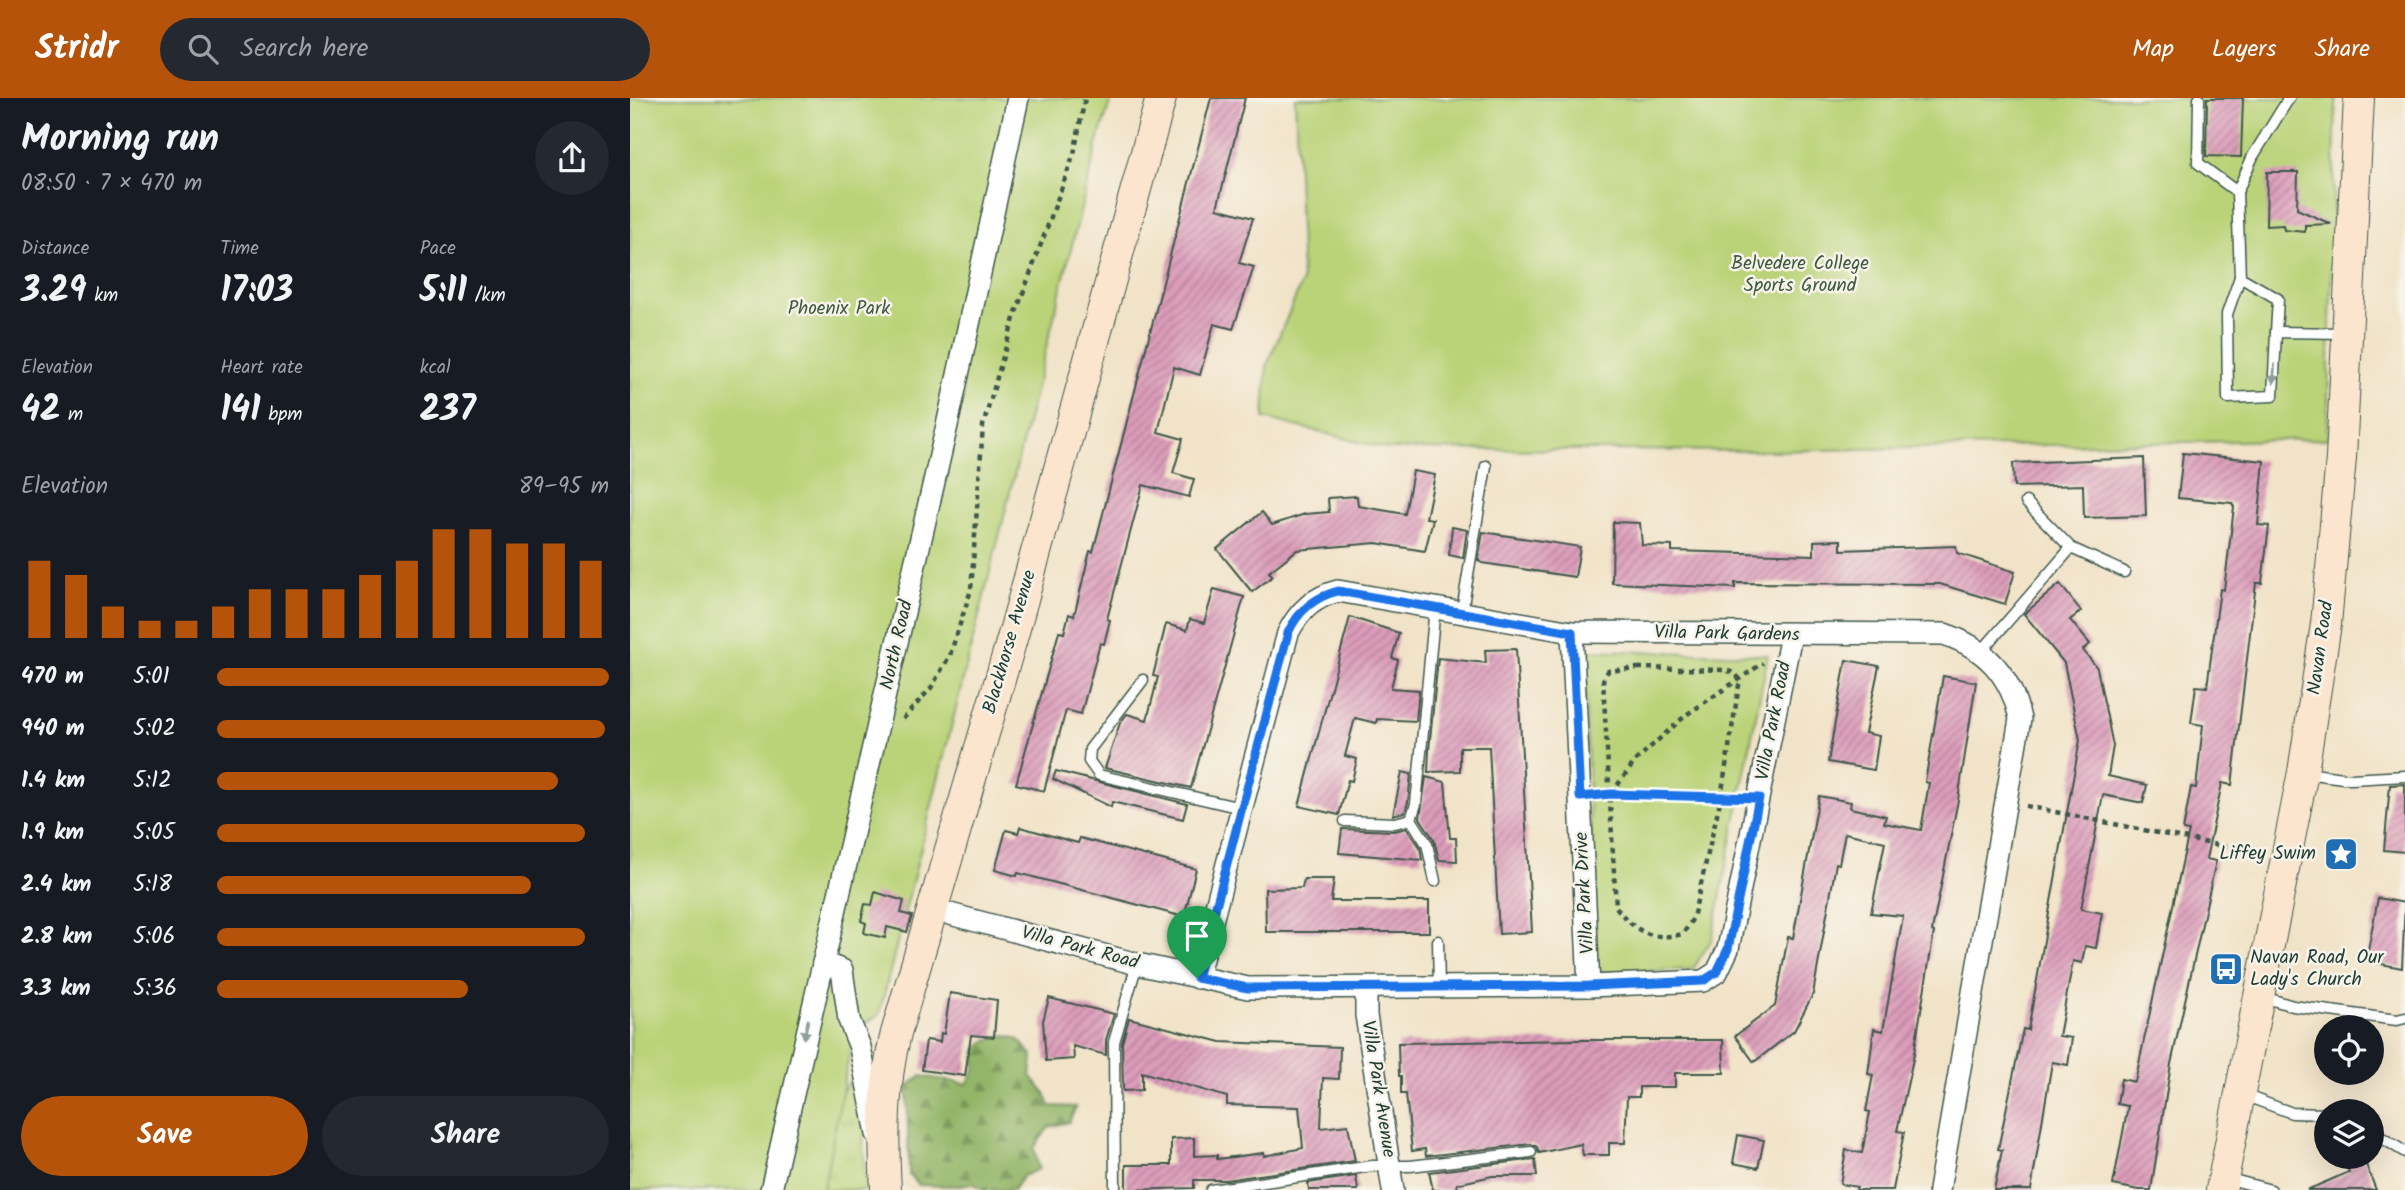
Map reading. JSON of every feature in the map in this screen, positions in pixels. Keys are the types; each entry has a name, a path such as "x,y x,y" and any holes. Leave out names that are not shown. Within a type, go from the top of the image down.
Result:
{"main road":[{"name":"Blackhorse Avenue","path":"886,1190 884,1154 889,1060 934,910 1161,98"},
{"name":"Navan Road","path":"2222,1184 2303,772 2326,624 2348,333 2359,98"}],"street":[{"name":"North Road","path":"771,1190 879,726 1018,98"},
{"name":"Villa Park Gardens","path":"1197,978 1288,633 1302,611 1324,595 1338,591 1572,632 1944,634 1969,642 1995,663 2009,682 2020,719 2008,802 1939,1190"},
{"name":"Villa Park Drive","path":"1572,632 1589,986"},
{"name":"Villa Park Road","path":"934,910 1137,964 1248,988 1589,986 1703,981 1717,972 1728,949 1791,635"},
{"path":"823,963 842,970 849,1020 860,1047 873,1123 884,1154"},
{"name":"Villa Park Avenue","path":"1366,989 1366,1015 1393,1190"},
{"path":"860,1047 889,1060"}],"lane":[{"path":"2199,98 2198,163 2237,192"},
{"path":"2240,277 2278,299 2273,396 2228,398 2227,314 2240,277 2237,192 2253,156 2289,98"},
{"path":"2276,332 2348,333"},
{"path":"1462,611 1486,466"},
{"path":"2026,502 2071,548 2124,572"},
{"path":"1981,652 2071,548"},
{"path":"1411,819 1416,804 1435,607"},
{"path":"1143,680 1090,749 1089,761 1099,775 1241,808"},
{"path":"2303,772 2351,779 2405,776"},
{"path":"1345,821 1395,823 1411,819"},
{"path":"1411,819 1427,844 1435,881"},
{"path":"1438,941 1438,988"},
{"path":"1115,1190 1114,1042 1137,964"},
{"path":"2258,995 2293,1006 2397,1020 2405,1018"},
{"path":"2239,1094 2292,1113 2314,1114"},
{"path":"2384,1139 2405,1152"},
{"path":"1211,1190 1390,1165 1531,1152"},
{"path":"2222,1184 2271,1190"}],"path":[{"path":"879,726 905,718 931,688 950,655 971,590 983,426 1015,315 1074,155 1084,98"},
{"path":"1611,794 1636,760 1686,715 1758,668 1791,635"},
{"path":"1638,668 1724,670 1734,673 1740,679 1721,797 1693,918 1683,934 1662,938 1631,926 1616,907 1603,680 1608,671 1638,668"},
{"path":"1580,797 1611,794 1759,798"},
{"path":"2008,802 2284,859"}],"green space":[{"name":"Phoenix Park","path":"630,98 1112,98 1099,137 879,1015 854,1030 823,1190 630,1190"},
{"name":"Belvedere College Sports Ground","path":"1295,98 2336,98 2327,439 1770,451 1387,449 1264,418 1267,365 1302,282"},
{"path":"1584,650 1768,655 1712,939 1693,969 1595,973"},
{"path":"1003,1035 1018,1039 1033,1056 1031,1076 1045,1093 1050,1106 1076,1107 1069,1122 1049,1127 1034,1148 1039,1169 1023,1176 1013,1190 984,1190 972,1183 955,1186 919,1185 909,1175 907,1087 921,1076 967,1084 975,1070 976,1050 986,1041"},
{"path":"854,1075 868,1096 863,1144 866,1190 807,1190 824,1117"}],"building":[{"path":"1211,98 1245,98 1217,208 1253,218 1239,263 1254,267 1233,329 1214,324 1200,375 1174,367 1158,432 1183,439 1173,473 1194,479 1189,497 1143,485 1107,619 1110,620 1104,644 1100,643 1081,714 1066,710 1044,791 1016,784 1059,632 1064,633 1069,614 1074,616 1090,551 1093,552"},
{"path":"2207,98 2243,98 2241,157 2206,156"},
{"path":"2267,172 2298,172 2297,209 2331,224 2305,225 2305,232 2284,230 2283,225 2266,226"},
{"path":"2183,453 2264,461 2258,525 2269,526 2262,583 2256,583 2232,785 2222,783 2206,859 2216,861 2171,1064 2151,1190 2139,1190 2113,1185 2128,1106 2117,1104 2121,1079 2135,1082 2189,831 2183,830 2191,787 2196,788 2203,725 2191,723 2196,686 2207,687 2220,589 2224,590 2234,507 2232,503 2178,498"},
{"path":"2144,458 2146,516 2084,518 2083,485 2014,487 2013,463"},
{"path":"1413,471 1435,475 1426,518 1433,519 1425,551 1376,543 1297,550 1269,572 1273,576 1252,592 1217,549 1262,512 1272,525 1305,514 1329,512 1328,498 1357,496 1358,506 1405,514"},
{"path":"1613,522 1640,523 1642,545 1672,546 1672,551 1814,555 1814,541 1841,540 1841,550 1956,546 1957,553 2015,572 2005,604 1940,584 1735,583 1735,588 1612,583"},
{"path":"1452,527 1467,530 1463,558 1449,555"},
{"path":"1483,532 1580,547 1575,577 1482,563 1478,560"},
{"path":"2060,584 2081,611 2070,620 2090,644 2083,650 2097,668 2113,746 2108,776 2147,785 2143,803 2103,795 2081,909 2102,913 2096,948 2085,946 2082,963 2073,961 2059,1036 2072,1038 2068,1065 2052,1062 2031,1190 1994,1190 2002,1150 1998,1149 2023,1029 2028,1030 2080,740 2064,663 2024,614"},
{"path":"1214,589 1244,597 1191,788 1105,768 1120,723 1127,714 1147,720 1158,677 1153,676 1166,624 1187,630 1190,619 1204,623"},
{"path":"1350,617 1399,633 1392,658 1398,660 1391,688 1419,690 1416,721 1377,719 1376,723 1355,718 1345,756 1357,759 1352,781 1348,780 1339,815 1299,806"},
{"path":"1516,649 1532,932 1499,934 1489,747 1460,747 1460,771 1428,772 1429,750 1438,658 1486,663 1485,650"},
{"path":"1846,660 1879,666 1865,733 1879,736 1874,770 1828,762"},
{"path":"1943,676 1976,682 1958,800 1932,931 1934,932 1913,1059 1897,1131 1904,1132 1893,1190 1856,1190 1857,1187 1840,1184 1846,1150 1862,1153 1870,1112 1866,1111 1873,1075 1868,1074 1874,1029 1883,1031 1903,916 1871,913 1885,842 1845,833 1839,864 1836,863 1813,994 1794,1031 1754,1062 1735,1036 1775,1006 1788,937 1793,938 1819,796 1851,802 1850,808 1886,816 1884,823 1921,830 1929,783 1925,782"},
{"path":"1056,771 1187,804 1183,819 1112,802 1111,807 1053,779"},
{"path":"1402,772 1411,774 1408,802 1405,812 1393,815"},
{"path":"1426,777 1445,782 1450,838 1456,838 1457,861 1439,860 1434,840 1420,818"},
{"path":"2405,784 2405,852 2384,850 2390,785"},
{"path":"1020,827 1078,843 1080,838 1196,869 1184,917 1018,873 1017,876 995,870 1006,830 1018,833"},
{"path":"1407,828 1420,847 1422,860 1339,853 1342,829 1395,831"},
{"path":"1304,879 1334,879 1331,901 1429,901 1429,932 1266,932 1265,889 1302,888"},
{"path":"875,892 904,901 901,913 912,916 907,932 887,927 885,938 864,933 866,923 861,921 865,904 872,905"},
{"path":"2378,898 2405,903 2402,968 2366,961"},
{"path":"950,993 997,1000 994,1037 971,1035 965,1076 922,1070 926,1040 940,1042 941,1033 944,1034"},
{"path":"1049,998 1114,1014 1106,1040 1106,1055 1073,1046 1074,1059 1046,1061 1043,1021"},
{"path":"1129,1018 1221,1042 1340,1047 1339,1079 1323,1078 1321,1128 1348,1125 1355,1161 1226,1180 1194,1180 1194,1188 1126,1190 1126,1165 1171,1165 1171,1139 1194,1138 1194,1156 1217,1155 1217,1159 1264,1153 1264,1156 1303,1148 1299,1107 1227,1105 1227,1097 1142,1072 1142,1090 1123,1091 1122,1043"},
{"path":"1723,1040 1724,1073 1675,1073 1675,1087 1639,1087 1639,1097 1627,1097 1625,1143 1609,1143 1609,1155 1583,1155 1581,1144 1539,1153 1537,1147 1531,1144 1426,1156 1425,1149 1412,1151 1406,1094 1401,1094 1398,1043"},
{"path":"1738,1135 1764,1140 1758,1168 1733,1163"},
{"path":"1535,1159 1537,1176 1492,1176 1457,1184 1458,1190 1433,1190 1429,1172"},
{"path":"2348,1169 2368,1169 2376,1190 2307,1190 2349,1172"},
{"path":"1356,1176 1358,1190 1309,1190 1308,1183"}],"place":[{"name":"Liffey Swim","path":"2341,854"},
{"name":"Navan Road, Our Lady's Church","path":"2226,969"}],"route":[{"path":"1338,591 1572,632 1580,797 1611,794 1759,798 1728,949 1717,972 1703,981 1589,986 1366,989 1248,988 1197,978 1288,633 1302,611 1324,595 1338,591"}]}
